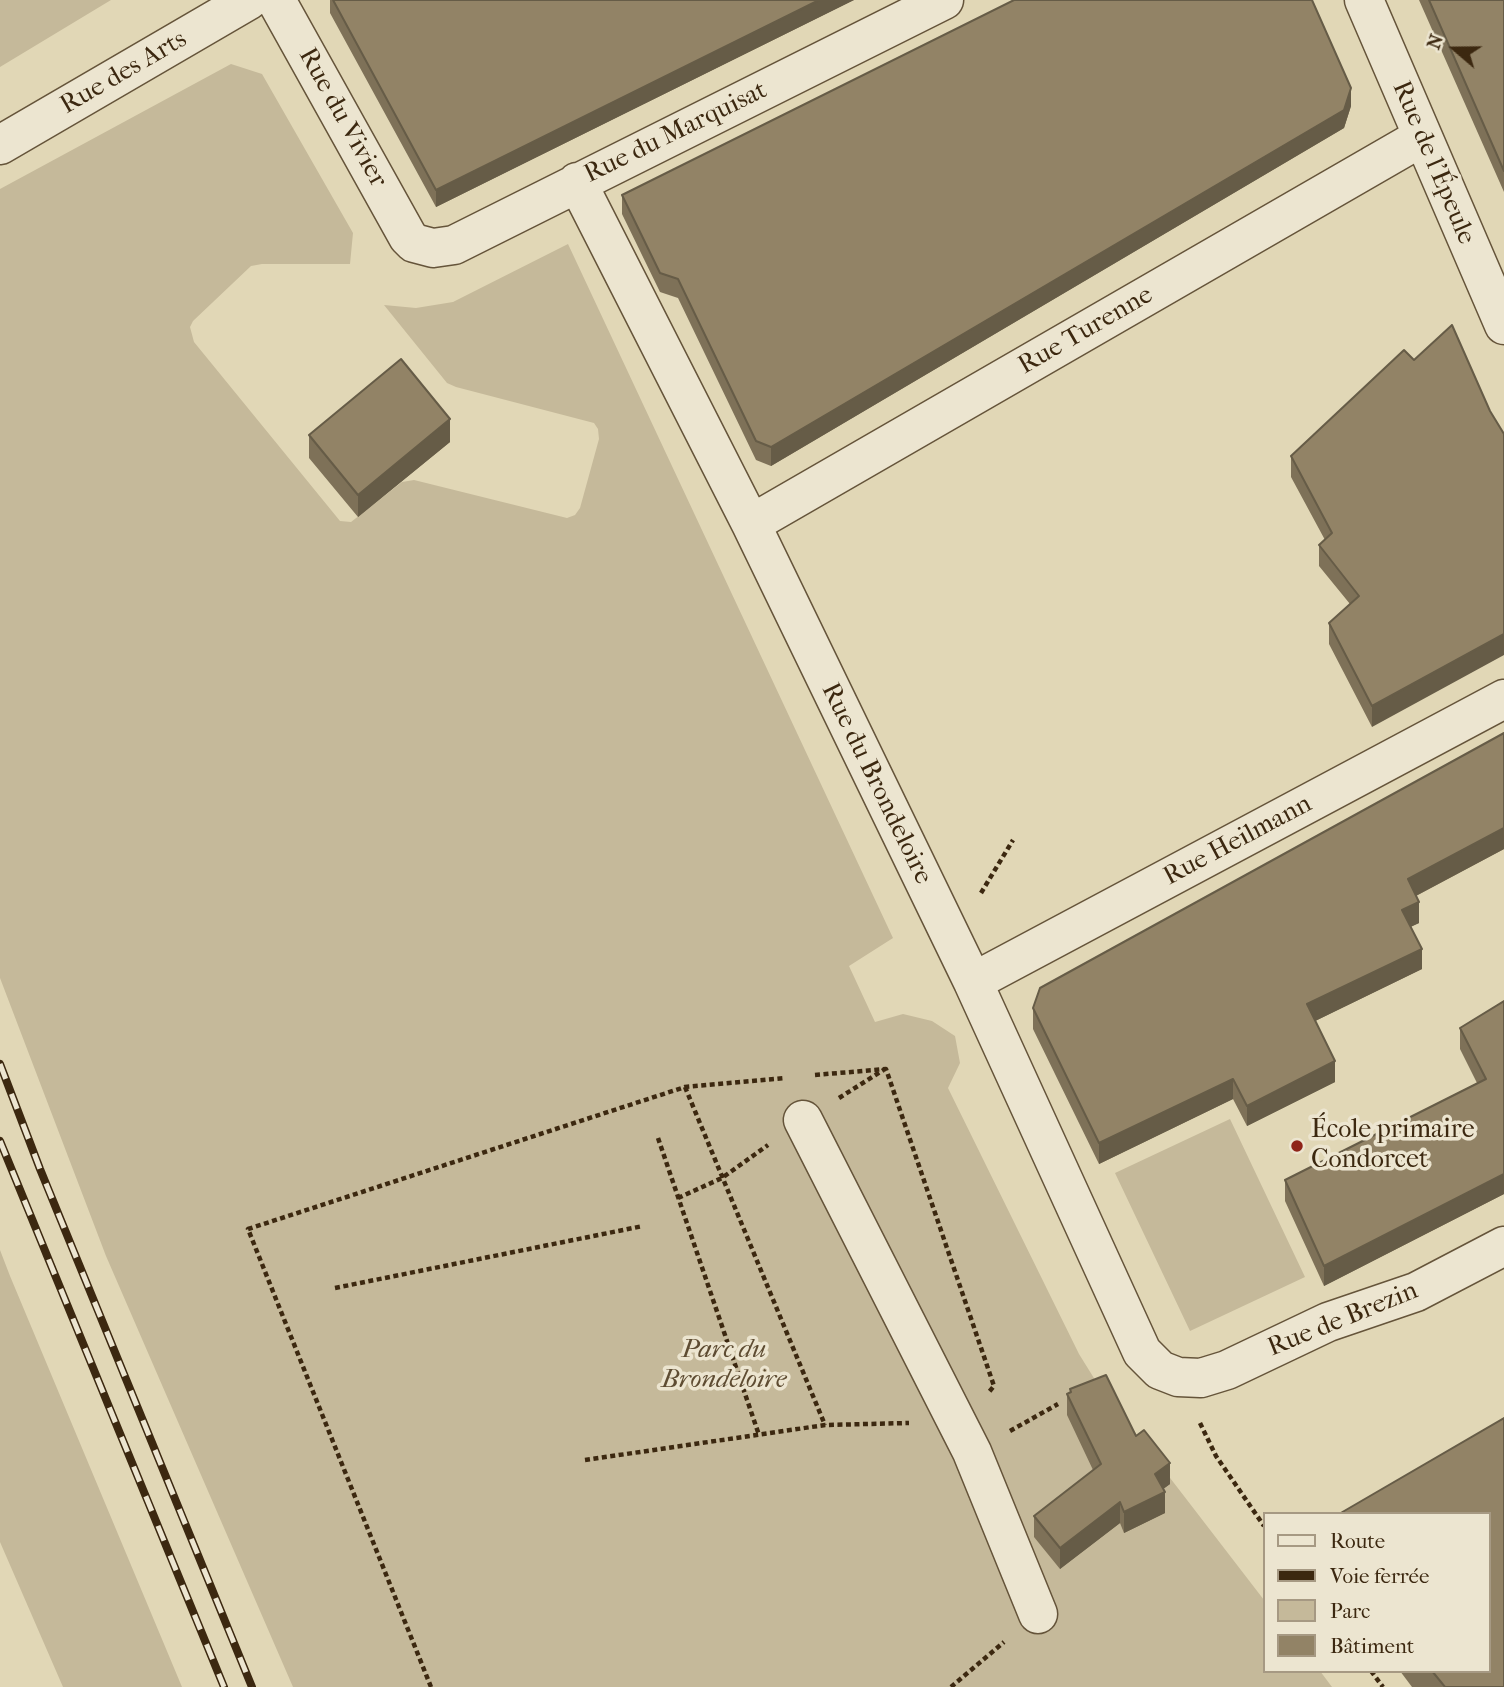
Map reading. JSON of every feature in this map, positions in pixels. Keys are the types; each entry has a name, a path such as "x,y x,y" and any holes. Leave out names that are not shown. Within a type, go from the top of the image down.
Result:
{"street":[{"name":"Rue des Arts","path":"0,145 248,0"},
{"name":"Rue du Vivier","path":"276,0 408,237"},
{"name":"Rue du Marquisat","path":"408,237 422,246 433,248 454,245 944,0"},
{"name":"Rue de l'Épeule","path":"1364,0 1504,325"},
{"name":"Rue Turenne","path":"751,524 1422,137"},
{"name":"Rue du Brondeloire","path":"577,182 751,524 952,940 1142,1352 1160,1370 1178,1377"},
{"name":"Rue Heilmann","path":"972,982 1504,699"},
{"path":"803,1120 965,1437 1038,1614"},
{"name":"Rue de Brezin","path":"1178,1377 1201,1378 1227,1370 1328,1321 1416,1293 1504,1246"}],"path":[{"path":"952,940 1013,840"},
{"path":"806,1076 886,1069 995,1386 965,1437"},
{"path":"430,1687 248,1229 685,1087 792,1077"},
{"path":"685,1087 825,1425"},
{"path":"658,1138 759,1434"},
{"path":"335,1288 643,1226"},
{"path":"1178,1377 1216,1456 1262,1524"},
{"path":"585,1460 825,1425 965,1437 1058,1404"},
{"path":"951,1687 1038,1614"}],"green space":[{"path":"0,0 111,0 0,67"},
{"name":"Parc du Brondeloire","path":"231,64 262,74 353,233 350,264 251,266 193,321 190,327 194,342 340,521 351,522 402,482 414,480 567,518 575,515 580,508 599,439 594,423 447,383 384,305 416,308 453,302 568,244 893,938 849,966 875,1022 903,1014 932,1021 955,1036 960,1063 948,1088 1079,1354 1097,1383 1262,1597 1262,1673 1322,1673 1332,1687 293,1687 106,1256 0,978 0,189"},
{"path":"1230,1119 1305,1277 1190,1331 1115,1173"},
{"path":"0,1250 182,1687 63,1687 0,1542"}],"building":[{"path":"333,0 819,0 436,190"},
{"path":"1014,0 1312,0 1351,88 1344,110 771,447 756,441 678,279 660,273 622,195"},
{"path":"1429,0 1504,0 1504,171"},
{"path":"1452,325 1490,411 1504,434 1504,634 1372,706 1329,623 1359,596 1319,545 1332,533 1291,456 1404,350 1414,360"},
{"path":"401,359 450,419 358,495 309,435"},
{"path":"1504,733 1504,828 1408,879 1419,902 1402,910 1422,949 1307,1004 1335,1061 1247,1106 1233,1079 1099,1143 1033,1008 1040,988"},
{"path":"1504,1001 1504,1174 1324,1266 1285,1180 1486,1079 1460,1028"},
{"path":"1106,1375 1136,1436 1144,1430 1170,1463 1155,1474 1165,1492 1124,1512 1120,1502 1060,1548 1034,1516 1101,1464 1067,1394 1071,1392 1070,1389"},
{"path":"1504,1418 1504,1687 1445,1687 1434,1673 1490,1673 1490,1512 1342,1512"}],"railway":[{"path":"0,1064 40,1169 252,1687"},
{"path":"0,1141 224,1687"}],"place":[{"name":"École primaire Condorcet","path":"1297,1146"}]}
